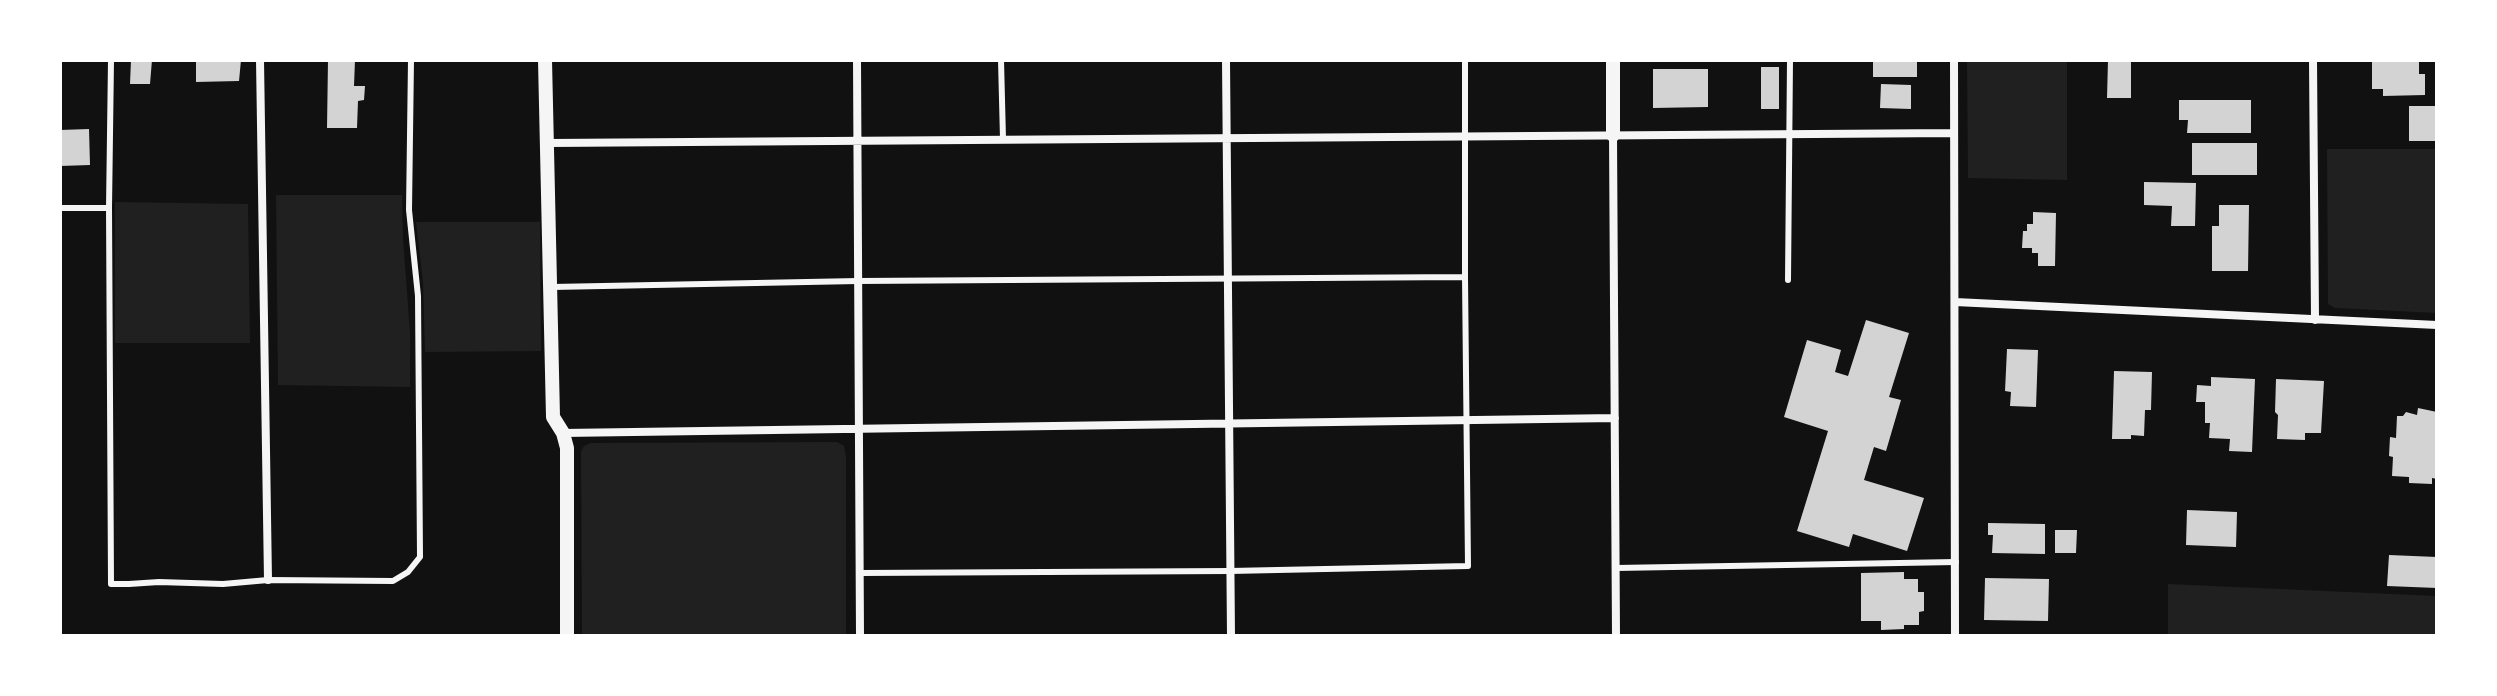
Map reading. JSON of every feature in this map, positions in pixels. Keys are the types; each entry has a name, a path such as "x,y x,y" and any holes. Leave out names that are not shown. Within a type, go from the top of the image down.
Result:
{"street":[{"path":"260,60 268,580"},
{"path":"545,60 553,417 563,433 567,448 567,636"},
{"path":"857,60 860,636"},
{"path":"1226,60 1231,636"},
{"path":"1613,60 1616,636"},
{"path":"1954,60 1955,636"},
{"path":"2313,60 2315,320"},
{"path":"549,143 1954,133"},
{"path":"1955,302 2437,325"},
{"path":"563,433 1615,418"}],"lane":[{"path":"111,60 111,584 393,581 408,572 420,557 417,283 409,210 411,60"},
{"path":"1001,60 1003,139"},
{"path":"860,573 1468,566 1465,60"},
{"path":"1788,280 1790,60"},
{"path":"60,208 109,208"},
{"path":"551,287 858,281 1465,277"},
{"path":"1616,568 1956,562"}],"shaded area":[{"path":"1967,60 2067,60 2067,180 1968,178"},
{"path":"2327,149 2437,149 2437,313 2335,308 2328,304"},
{"path":"276,195 402,195 410,387 278,385"},
{"path":"115,202 248,204 250,343 115,343"},
{"path":"416,222 540,222 541,351 425,352 423,282"},
{"path":"837,442 844,446 846,457 846,636 582,636 581,452 584,446 591,443"},
{"path":"2168,584 2437,596 2437,636 2168,636"}],"building":[{"path":"131,60 152,60 150,84 130,84"},
{"path":"196,60 241,60 239,81 196,82"},
{"path":"328,60 355,60 354,86 365,86 364,100 358,101 357,128 327,128"},
{"path":"1873,60 1917,60 1917,77 1873,77"},
{"path":"2108,60 2131,60 2131,98 2107,98"},
{"path":"2372,60 2419,60 2419,74 2425,74 2425,95 2383,96 2383,89 2372,89"},
{"path":"1761,67 1779,67 1779,109 1761,109"},
{"path":"1653,69 1708,69 1708,107 1653,108"},
{"path":"1881,84 1911,85 1911,109 1880,108"},
{"path":"2179,100 2251,100 2251,133 2187,133 2188,120 2179,120"},
{"path":"2409,106 2437,106 2437,141 2409,141"},
{"path":"89,129 90,165 60,166 60,130"},
{"path":"2192,143 2257,143 2257,175 2192,175"},
{"path":"2144,182 2196,183 2195,226 2171,226 2172,206 2144,205"},
{"path":"2219,205 2249,205 2248,271 2212,271 2212,226 2219,226"},
{"path":"2033,212 2056,213 2055,266 2038,266 2038,253 2032,253 2032,248 2022,248 2023,231 2027,231 2027,224 2033,224"},
{"path":"1866,320 1909,333 1889,397 1901,400 1886,451 1874,447 1864,480 1924,498 1907,551 1853,534 1849,547 1797,531 1828,431 1784,417 1807,340 1841,350 1835,372 1848,376"},
{"path":"2007,349 2038,350 2036,407 2010,406 2011,392 2005,391"},
{"path":"2114,371 2152,372 2151,410 2145,410 2144,436 2112,439"},
{"path":"2211,377 2255,379 2252,452 2229,451 2230,439 2209,438 2210,423 2205,423 2205,402 2196,402 2197,385 2211,386"},
{"path":"2276,379 2324,381 2321,433 2305,433 2305,440 2277,439"},
{"path":"2418,408 2437,412 2437,479 2432,478 2432,484 2409,483 2409,477 2392,476 2390,437 2396,438 2397,416 2403,416 2406,412 2417,415"},
{"path":"2187,510 2237,512 2236,547 2186,545"},
{"path":"1988,523 2045,524 2045,554 1992,553 1993,535 1988,535"},
{"path":"2055,530 2077,530 2076,553 2055,553"},
{"path":"2389,555 2437,557 2437,588 2387,586"},
{"path":"1904,572 1904,579 1918,579 1918,592 1924,592 1924,611 1919,612 1919,625 1881,630 1881,621 1861,621 1861,573"},
{"path":"1985,578 2049,579 2048,621 1984,620"}]}
